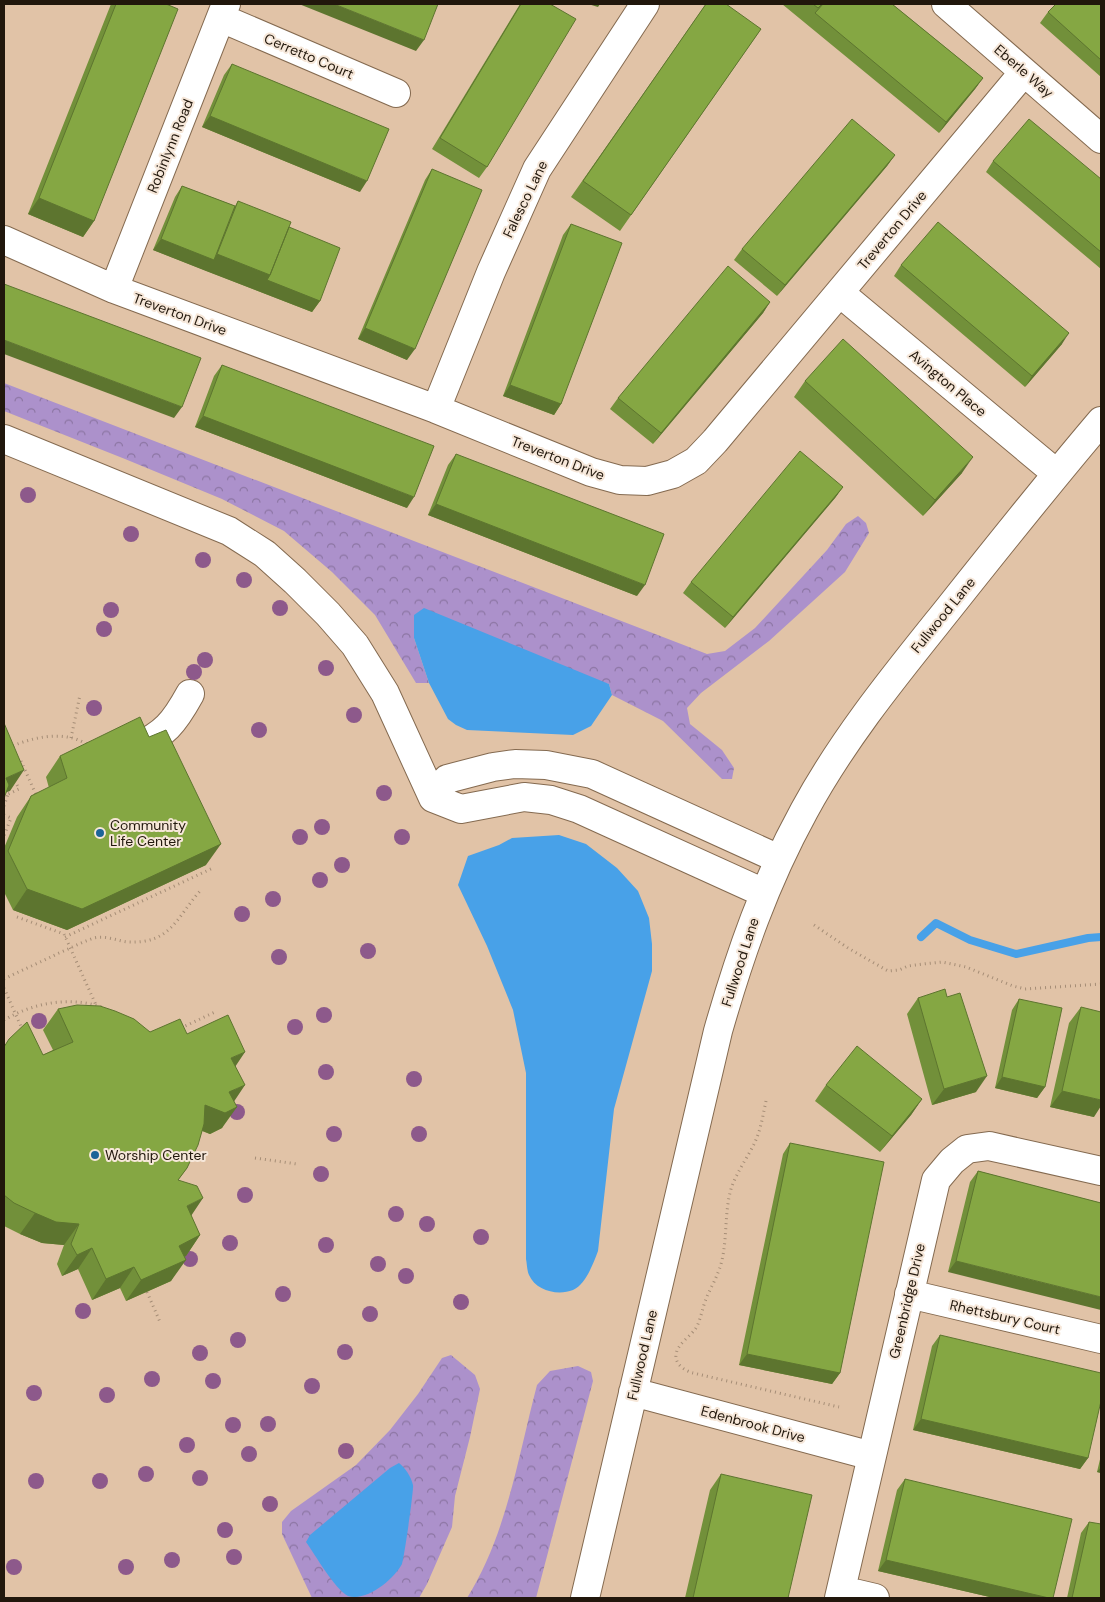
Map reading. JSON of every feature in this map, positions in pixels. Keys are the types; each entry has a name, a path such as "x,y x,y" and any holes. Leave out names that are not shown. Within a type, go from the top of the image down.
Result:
{"street":[{"name":"Falesco Lane","path":"436,409 491,272 537,170 645,4"},
{"name":"Eberle Way","path":"946,4 1101,139"},
{"name":"Cerretto Court","path":"224,11 396,93"},
{"name":"Robinlynn Road","path":"114,289 224,11"},
{"name":"Treverton Drive","path":"4,240 114,289 436,409 591,472 620,480 647,481 673,474 696,461 716,441 1024,72"},
{"name":"Avington Place","path":"840,293 1056,473"},
{"name":"Fullwood Lane","path":"585,1598 718,1031 755,914 779,859 805,809 878,696 1056,473 1101,421"},
{"path":"4,439 229,531 266,554 328,614 354,645 385,693 433,798 462,809 524,797 551,800 580,810 764,894"},
{"path":"135,748 152,740 169,727 181,711 190,694"},
{"path":"433,798 447,779 493,767 515,764 546,765 570,769 592,774 779,859"},
{"name":"Greenbridge Drive","path":"839,1594 936,1180 952,1161 967,1149 988,1146 1101,1171"},
{"name":"Rhettsbury Court","path":"909,1294 1101,1339"},
{"name":"Edenbrook Drive","path":"633,1392 872,1456"},
{"path":"839,1594 875,1598"}],"path":[{"path":"71,738 80,695"},
{"path":"4,750 21,741 39,737 71,738 87,744 91,749"},
{"path":"13,745 41,805"},
{"path":"4,796 18,788 11,773"},
{"path":"4,806 8,794"},
{"path":"4,815 11,818 4,836"},
{"path":"65,937 213,868"},
{"path":"4,979 70,948 97,938 127,942 144,941 157,937 172,928 201,890"},
{"path":"140,896 143,900"},
{"path":"17,917 64,934 96,1006"},
{"path":"814,925 848,948 893,972 908,966 942,962 966,967 1013,986 1026,989 1101,984"},
{"path":"4,988 26,1038"},
{"path":"4,1020 42,1004 64,1002 104,1008"},
{"path":"180,1028 215,1012"},
{"path":"766,1101 761,1127 731,1187 726,1209 723,1258 718,1274 706,1299 701,1318 679,1349 676,1355 677,1360 685,1370 693,1374 839,1407"},
{"path":"255,1158 297,1164"},
{"path":"146,1292 160,1322"}],"green space":[{"path":"4,383 707,654 725,651 755,628 827,550 846,524 858,516 866,523 869,533 845,572 769,641 701,693 687,708 690,724 722,750 734,768 732,779 722,779 663,721 612,695 609,684 414,638 429,683 416,683 375,615 332,572 284,531 222,499 4,411"},
{"path":"451,1355 475,1375 480,1389 455,1496 452,1527 419,1598 312,1598 282,1534 282,1522 291,1511 356,1465 390,1430 418,1394 442,1358"},
{"path":"578,1366 591,1372 593,1381 536,1598 467,1598 481,1573 502,1521 537,1385 550,1371"}],"water":[{"path":"424,608 609,684 612,695 591,726 573,735 467,730 456,725 448,719 429,683 414,638 414,615"},
{"path":"559,835 586,844 617,868 638,891 649,918 652,944 652,971 614,1109 598,1251 582,1283 567,1292 554,1292 542,1288 532,1280 528,1272 526,1259 526,1073 513,1010 487,946 458,885 468,856 499,845 512,838"},
{"path":"399,1463 408,1472 413,1485 402,1564 393,1576 379,1588 363,1596 348,1596 331,1579 306,1542 310,1535 390,1468"}],"building":[{"path":"116,4 166,4 178,9 94,221 39,198"},
{"path":"334,4 438,4 424,40"},
{"path":"521,4 550,4 576,19 487,167 440,138"},
{"path":"706,4 726,4 761,29 631,215 583,181"},
{"path":"813,4 822,4 818,8"},
{"path":"823,4 892,4 983,78 946,122 815,13"},
{"path":"1056,4 1101,4 1101,60 1048,12"},
{"path":"232,64 389,129 367,181 210,116"},
{"path":"852,119 895,155 785,285 742,249"},
{"path":"1029,119 1101,179 1101,252 993,161"},
{"path":"432,169 482,190 415,349 365,328"},
{"path":"182,186 235,206 214,260 161,239"},
{"path":"238,201 291,222 270,275 217,254"},
{"path":"938,222 1069,333 1032,376 901,265"},
{"path":"571,224 622,243 561,404 510,385"},
{"path":"289,227 340,248 320,301 267,280"},
{"path":"728,266 770,302 661,433 618,398"},
{"path":"4,284 201,358 182,407 4,340"},
{"path":"843,339 973,457 935,500 805,381"},
{"path":"222,365 434,446 414,497 203,416"},
{"path":"800,451 843,487 733,617 691,582"},
{"path":"456,454 664,534 645,585 436,504"},
{"name":"Community Life Center","path":"140,717 149,737 166,730 221,844 82,909 27,889 8,851 31,796 67,778 60,756"},
{"path":"4,723 24,770 6,778 9,785 4,798"},
{"path":"945,989 947,997 960,993 987,1076 944,1089 918,998"},
{"path":"1019,999 1062,1008 1045,1087 1002,1077"},
{"name":"Worship Center","path":"77,1005 100,1006 115,1011 134,1019 150,1032 180,1019 187,1034 228,1015 245,1052 231,1058 245,1085 229,1092 237,1107 225,1113 205,1105 204,1124 198,1145 187,1168 178,1180 197,1186 203,1198 187,1206 200,1235 179,1246 186,1260 141,1280 134,1267 106,1279 92,1248 77,1255 71,1244 79,1224 56,1222 14,1203 4,1195 4,1047 9,1039 27,1022 43,1055 73,1042 58,1009"},
{"path":"1081,1007 1101,1012 1101,1100 1062,1091"},
{"path":"857,1046 922,1099 892,1136 826,1085"},
{"path":"790,1143 884,1162 840,1373 747,1354"},
{"path":"978,1171 1101,1203 1101,1297 956,1261"},
{"path":"940,1335 1101,1373 1101,1401 1088,1458 921,1419"},
{"path":"721,1474 812,1495 788,1598 693,1598"},
{"path":"905,1479 1072,1519 1053,1598 886,1560"},
{"path":"1089,1522 1101,1524 1101,1598 1072,1598"}],"waterway":[{"path":"921,937 936,923 970,940 1016,954 1088,938 1101,937"}],"place":[{"name":"Community Life Center","path":"100,833"},
{"name":"Worship Center","path":"95,1155"}]}
